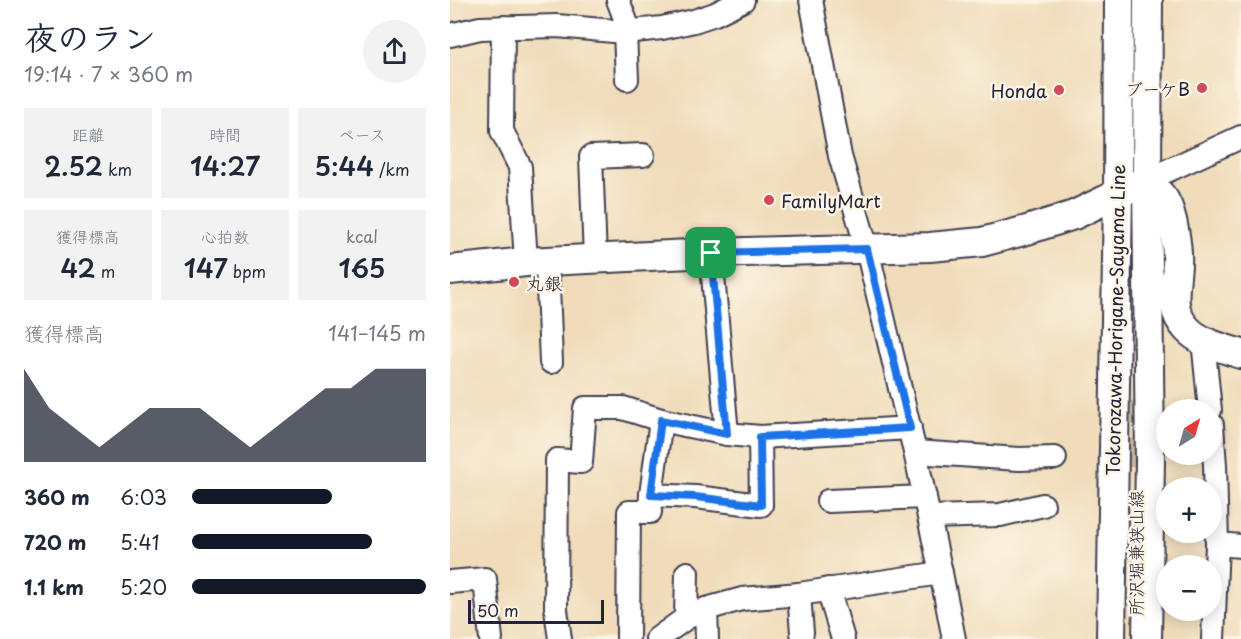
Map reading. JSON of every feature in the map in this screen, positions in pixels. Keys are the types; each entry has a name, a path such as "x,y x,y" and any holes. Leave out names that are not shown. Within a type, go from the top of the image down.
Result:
{"main road":[{"name":"Tokorozawa-Horigane-Sayama Line","path":"1111,639 1119,0"},
{"name":"Tokorozawa-Horigane-Sayama Line","path":"1148,0 1150,461 1148,639"},
{"path":"450,270 537,261 711,253 930,247 982,242 1074,214 1147,180 1165,201 1174,228 1177,261 1174,304 1176,313 1188,330 1200,338 1241,354"},
{"path":"1149,350 1156,341 1164,337 1178,335 1200,338"},
{"name":"所沢堀兼狭山線","path":"1126,639 1131,466 1134,639"}],"street":[{"path":"618,0 628,32 627,79"},
{"path":"450,35 480,28 503,27 557,26 628,32 662,28 715,14 743,0"},
{"path":"811,0 840,156 867,249 910,428 954,639"},
{"path":"503,27 502,130 520,167 537,261 551,362"},
{"path":"1147,180 1241,137"},
{"path":"595,258 591,157 643,156"},
{"path":"711,253 727,434"},
{"path":"1200,338 1208,399"},
{"path":"560,639 556,610 557,460 581,462 585,408 623,408 661,420 727,434 760,437 910,428"},
{"path":"628,639 630,512 650,512 661,420"},
{"path":"651,495 695,497 761,505 760,437"},
{"path":"915,452 1019,459 1055,458"},
{"path":"828,501 928,507 1000,515 1043,505"},
{"path":"1213,639 1217,543 1241,546"},
{"path":"687,573 696,614 707,639"},
{"path":"657,639 696,614 742,599 799,594 941,573"},
{"path":"450,582 485,579 491,639"},
{"path":"828,590 843,639"},
{"path":"799,594 802,633"}],"tunnel":[{"path":"1135,467 1136,401"}],"place":[{"name":"ブーケB","path":"1202,88"},
{"name":"Honda","path":"1059,90"},
{"name":"FamilyMart","path":"769,200"},
{"name":"丸銀","path":"514,282"}],"route":[{"path":"867,249 910,428 760,437 761,505 695,497 651,495 661,420 727,434 711,253 867,249"}]}
